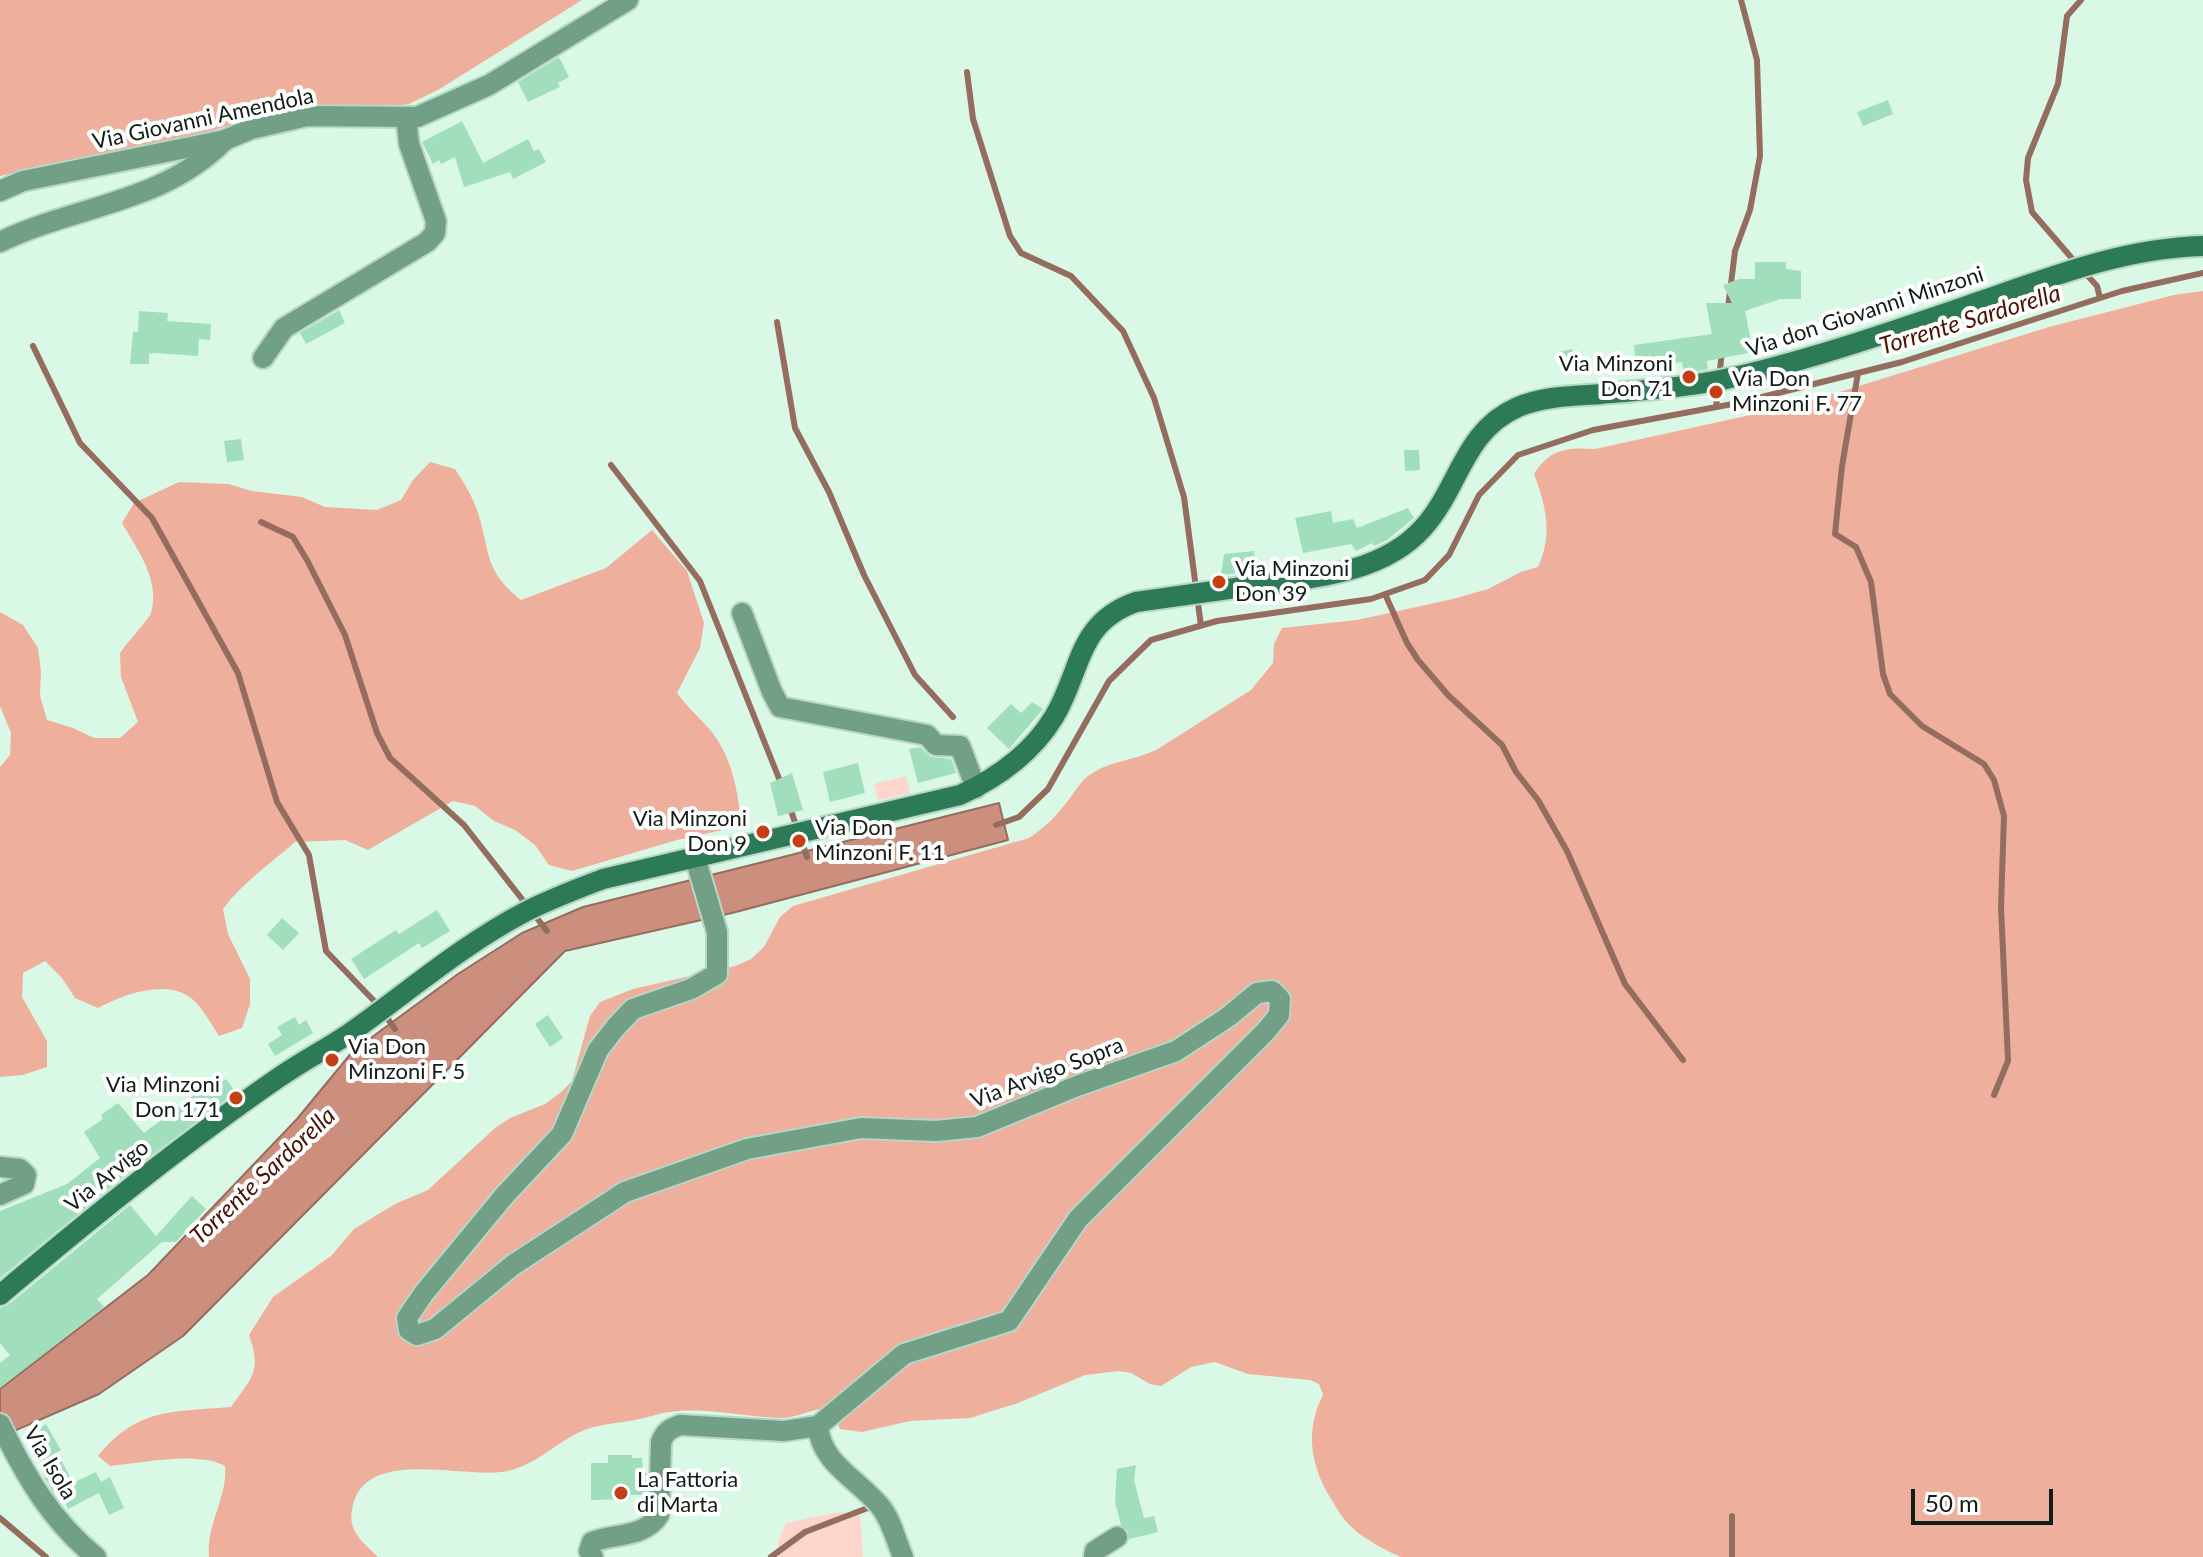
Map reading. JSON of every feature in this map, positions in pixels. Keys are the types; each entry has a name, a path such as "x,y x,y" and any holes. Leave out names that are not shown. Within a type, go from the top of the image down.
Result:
{"main road":[{"name":"Via don Giovanni Minzoni","path":"368,1020 445,963 534,907 603,879 697,862 960,795 976,788 1014,763 1037,739 1062,701 1084,645 1100,622 1111,614 1136,602 1317,577 1377,561 1400,549 1421,531 1440,508 1470,447 1503,415 1518,407 1550,398 1671,388 1735,377 1830,352 2113,257 2165,247 2203,246"},
{"name":"Via Arvigo","path":"0,1295 175,1152 280,1076 368,1020"}],"street":[{"name":"Via Giovanni Amendola","path":"0,191 23,181 225,140 251,129 307,116 417,117 489,85 628,0"},
{"path":"263,358 284,328 427,242 435,233 433,210 409,144 406,117"},
{"path":"0,242 102,208 173,180 204,160 225,140"},
{"path":"742,613 780,707 927,735 936,745 960,746 976,788"},
{"name":"Via Arvigo Sopra","path":"697,862 717,932 717,974 691,989 633,1009 615,1028 598,1050 562,1134 504,1196 407,1318 409,1330 417,1335 435,1329 513,1265 625,1192 747,1149 847,1130 936,1131 977,1127 1077,1086 1176,1051 1228,1017 1257,993 1272,991 1280,999 1279,1015 1266,1031 1078,1219 1009,1321 904,1354 818,1426"},
{"path":"0,1167 20,1169 26,1175 24,1184 0,1195"},
{"path":"593,1557 589,1551 592,1542 642,1532 653,1525 659,1515 661,1442 665,1433 680,1425 784,1431 818,1426 819,1440 826,1455 882,1507 903,1557"},
{"name":"Via Isola","path":"4,1432 45,1505 96,1557"},
{"path":"1094,1557 1095,1551 1117,1537"}],"shaded area":[{"path":"0,0 582,0 438,90 409,104 375,108 314,105 257,117 188,138 0,176"},
{"path":"2203,291 2203,1557 1401,1557 1353,1529 1325,1489 1315,1463 1312,1436 1313,1423 1323,1395 1319,1384 1310,1380 1248,1374 1215,1362 1191,1367 1161,1386 1119,1371 1085,1375 1018,1403 970,1418 910,1421 862,1432 840,1429 833,1408 780,1418 684,1411 587,1429 532,1462 512,1470 495,1473 402,1470 381,1475 365,1484 354,1501 353,1527 378,1557 209,1557 225,1466 200,1459 185,1459 110,1466 98,1456 128,1428 143,1420 174,1412 231,1407 255,1366 249,1335 273,1297 331,1256 354,1229 395,1204 428,1190 495,1128 510,1118 545,1104 560,1093 572,1081 590,1016 600,1002 633,989 735,966 751,959 764,947 780,917 793,906 1029,838 1056,815 1088,776 1106,766 1156,750 1251,690 1273,663 1274,644 1282,628 1357,620 1453,599 1488,589 1538,567 1545,544 1546,520 1534,474 1546,459 1560,451 1595,449 1801,404 2049,327 2174,295"},
{"path":"430,462 455,469 476,507 490,561 500,580 521,600 606,568 652,530 687,571 704,623 700,648 677,693 711,731 724,752 736,789 741,826 677,840 572,871 549,865 535,845 475,806 453,801 368,850 345,840 295,842 248,882 223,909 228,934 250,979 250,1004 242,1028 219,1036 193,1000 178,991 166,989 131,994 98,1008 75,998 62,978 45,961 23,973 22,997 47,1041 47,1067 23,1075 0,1077 0,767 10,755 11,733 0,706 0,612 23,625 38,648 40,696 47,720 94,738 120,738 138,722 121,677 120,653 151,613 153,601 146,566 122,523 134,503 179,482 228,484 252,491 302,497 325,507 377,510 401,500 413,480"},
{"path":"906,776 910,793 878,800 874,784"},
{"path":"839,1512 860,1515 863,1557 778,1557 778,1543 786,1523"}],"water":[{"path":"999,803 1008,840 732,913 565,951 183,1336 99,1394 0,1437 0,1389 148,1275 297,1119 353,1051 458,974 522,933 583,907"}],"building":[{"path":"559,57 569,77 558,83 560,87 528,102 518,82"},
{"path":"1888,100 1893,114 1863,126 1857,112"},
{"path":"462,121 483,163 528,139 534,151 539,149 546,162 513,179 510,172 464,187 455,157 441,164 439,160 433,164 422,142"},
{"path":"1755,262 1786,262 1786,269 1801,271 1801,299 1780,299 1745,311 1753,352 1707,361 1708,369 1686,373 1682,362 1636,367 1634,345 1712,334 1706,303 1732,303 1723,285 1739,279 1755,279"},
{"path":"339,310 345,323 306,344 300,333"},
{"path":"139,311 168,313 167,321 211,324 210,340 199,339 198,356 155,353 149,354 149,364 130,364 133,332 138,332"},
{"path":"1572,349 1576,363 1559,368 1555,353"},
{"path":"241,439 244,460 227,462 224,441"},
{"path":"1404,450 1419,450 1420,470 1405,471"},
{"path":"1408,508 1414,518 1387,540 1374,546 1372,543 1356,551 1351,544 1303,553 1295,518 1331,511 1333,523 1353,519 1357,528"},
{"path":"1254,551 1257,571 1221,575 1224,554"},
{"path":"1032,702 1043,709 1009,749 987,728 1011,704 1021,713"},
{"path":"920,747 931,757 951,759 956,773 918,783 909,749"},
{"path":"858,763 865,793 830,802 823,772"},
{"path":"792,773 803,810 778,816 770,783"},
{"path":"437,910 450,931 422,948 419,943 364,979 351,959 396,930 399,934"},
{"path":"282,918 299,933 283,950 267,935"},
{"path":"548,1015 563,1038 550,1047 535,1024"},
{"path":"295,1017 299,1025 306,1020 313,1033 275,1056 268,1044 282,1035 277,1027"},
{"path":"215,1079 219,1084 226,1079 236,1092 128,1173 0,1278 0,1211 67,1184 100,1158 84,1132 103,1119 101,1115 118,1103 144,1133"},
{"path":"192,1196 206,1209 176,1242 162,1242 97,1299 104,1307 0,1388 0,1363 10,1355 0,1343 0,1308 8,1305 130,1205 156,1236"},
{"path":"46,1424 61,1450 57,1452 73,1483 96,1472 101,1482 110,1477 124,1508 109,1515 99,1493 68,1509 59,1490 54,1493 45,1479 42,1472 45,1470 25,1436"},
{"path":"608,1455 642,1458 643,1473 647,1473 647,1495 630,1495 630,1499 591,1500 591,1463 608,1463"},
{"path":"1136,1465 1134,1480 1144,1518 1154,1516 1158,1532 1129,1539 1128,1531 1121,1525 1115,1502 1117,1469"}],"waterway":[{"path":"1728,308 1735,251 1750,210 1760,156 1757,60 1741,0"},
{"path":"2076,263 2032,212 2026,180 2028,158 2058,84 2067,16 2081,0"},
{"path":"967,72 973,119 1010,236 1021,253 1071,276 1123,331 1154,398 1184,497 1201,626"},
{"path":"2084,272 2097,286 2100,298"},
{"name":"Torrente Sardorella","path":"996,825 1019,817 1048,789 1109,681 1151,640 1217,621 1371,599 1425,580 1449,555 1479,495 1518,455 1593,430 1738,403 1902,362 2122,291 2203,273"},
{"path":"777,322 795,428 829,492 864,575 915,675 953,717"},
{"path":"33,346 80,443 152,518 238,673 277,802 309,855 326,951 378,1005 395,1029"},
{"path":"1716,407 1722,351"},
{"path":"1858,373 1842,466 1835,534 1856,547 1871,582 1883,674 1890,694 1922,726 1984,764 1994,780 2004,816 2001,907 2008,1061 1994,1095"},
{"path":"611,465 700,581 782,786"},
{"path":"261,522 293,537 307,560 345,635 377,733 390,758 464,825 547,931"},
{"path":"1385,594 1418,660 1448,695 1502,745 1516,772 1538,800 1567,851 1625,984 1683,1060"},
{"path":"790,808 807,857"},
{"path":"771,1557 805,1532 873,1506"},
{"path":"1732,1516 1732,1557"},
{"path":"0,1518 46,1557"}],"place":[{"name":"Via Minzoni Don 71","path":"1689,377"},
{"name":"Via Don Minzoni F. 77","path":"1716,392"},
{"name":"Via Minzoni Don 39","path":"1219,582"},
{"name":"Via Minzoni Don 9","path":"763,832"},
{"name":"Via Don Minzoni F. 11","path":"799,841"},
{"name":"Via Don Minzoni F. 5","path":"332,1060"},
{"name":"Via Minzoni Don 171","path":"236,1098"},
{"name":"La Fattoria di Marta","path":"621,1493"}]}
